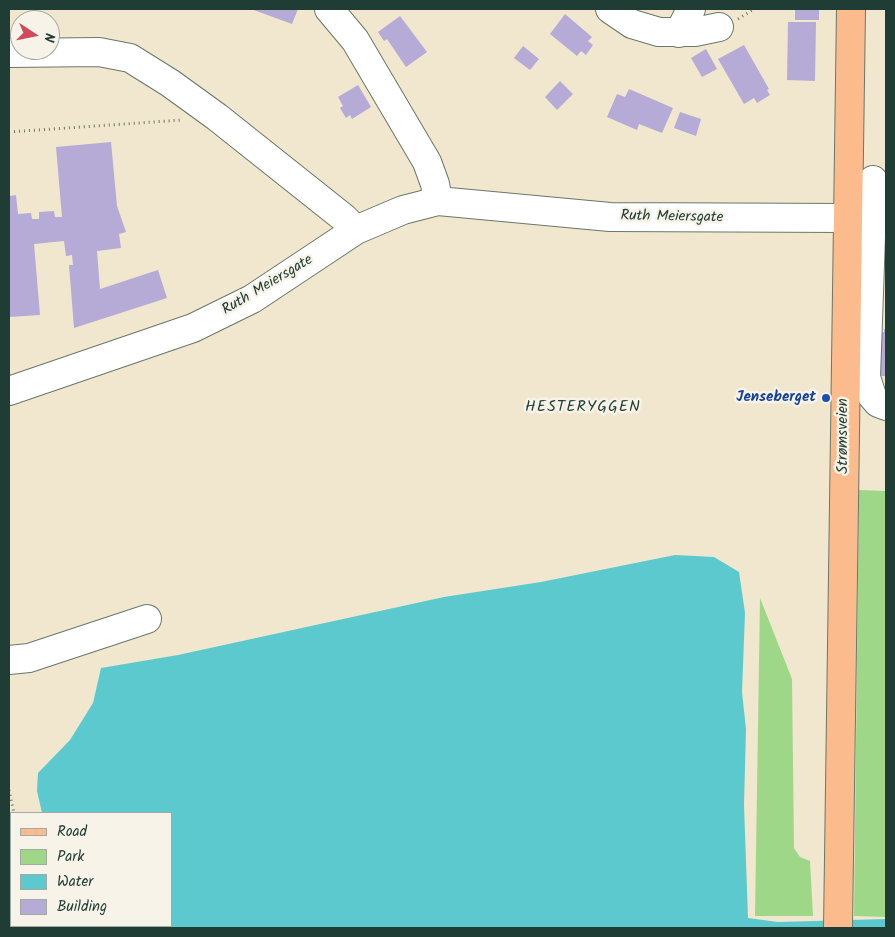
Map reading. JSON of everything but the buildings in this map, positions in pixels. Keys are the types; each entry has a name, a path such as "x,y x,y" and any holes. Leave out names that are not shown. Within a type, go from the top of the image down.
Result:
{"main road":[{"name":"Strømsveien","path":"838,928 847,218 869,180 851,9"}],"street":[{"path":"329,9 356,40 427,162 435,184 438,200"},
{"path":"610,9 632,24 659,32 679,34 705,31 719,27"},
{"path":"679,34 691,9"},
{"path":"9,53 99,52 130,58 170,83 217,117 344,218 356,230"},
{"path":"869,180 877,317 866,377 868,388 878,403 886,406"},
{"name":"Ruth Meiersgate","path":"9,391 193,328 252,299 356,230 403,210 438,200 610,217 847,218"},
{"path":"9,660 28,658 147,619"}],"path":[{"path":"9,132 217,117"},
{"path":"9,790 14,812"}],"green space":[{"path":"859,490 886,491 886,917 854,916"},
{"path":"760,598 792,679 794,848 800,857 810,861 813,916 755,916"}],"water":[{"path":"675,555 714,557 739,572 745,613 742,692 746,729 744,805 748,918 778,922 886,919 886,928 9,928 9,906 10,927 172,927 172,812 42,812 37,791 38,773 70,740 93,703 101,668 178,655 444,597 541,582"}],"place":[{"name":"Jenseberget","path":"826,398"}],"district":[{"name":"HESTERYGGEN","path":"583,408"}]}
